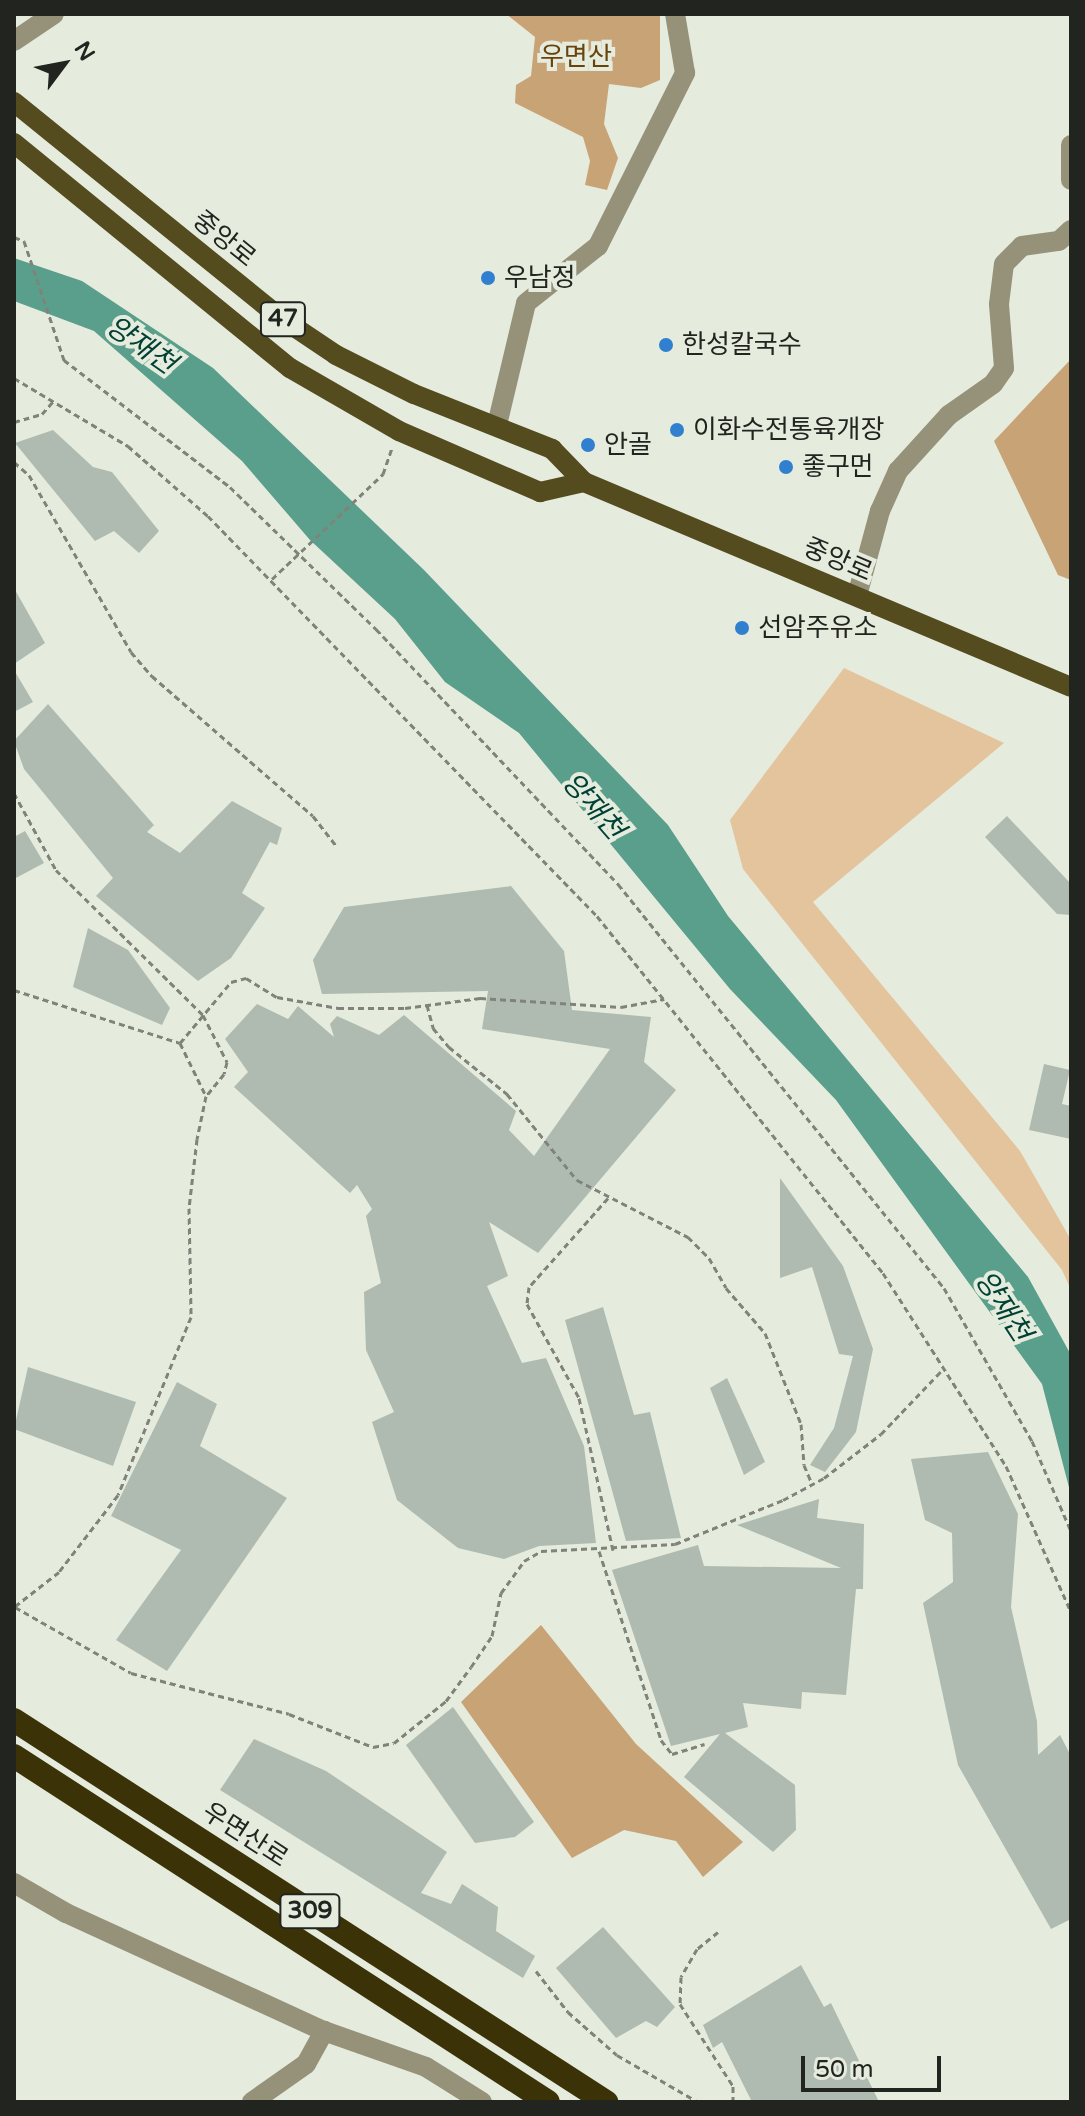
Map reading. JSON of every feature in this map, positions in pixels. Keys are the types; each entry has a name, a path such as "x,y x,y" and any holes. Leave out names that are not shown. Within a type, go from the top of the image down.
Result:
{"highway":[{"name":"우면산로","path":"14,1720 606,2102"},
{"name":"309","path":"14,1756 548,2102"}],"main road":[{"name":"중앙로","path":"14,102 281,318 336,355 414,394 552,449 584,482 1071,687"},
{"name":"47","path":"14,143 290,368 399,431 540,492 584,482"}],"street":[{"path":"14,41 54,14"},
{"path":"497,425 526,303 598,246 685,73 675,14"},
{"path":"1071,145 1071,180"},
{"path":"857,596 880,511 898,471 949,415 993,384 1004,368 999,304 1004,264 1022,246 1059,241 1071,230"},
{"path":"14,1883 66,1913 324,2031 426,2067 482,2102"},
{"path":"252,2102 306,2064 324,2031"}],"path":[{"path":"14,237 24,241 64,360 230,487 376,629 618,884 944,1288 1032,1441 1071,1531"},
{"path":"14,378 55,399 128,446 272,579 597,916 883,1273 1006,1466 1071,1612"},
{"path":"14,422 42,414 55,399"},
{"path":"272,579 383,474 399,431"},
{"path":"14,462 29,475 131,652 152,676 273,778 337,847"},
{"path":"14,793 56,870 203,1015 227,1062 224,1074 206,1096 189,1208 191,1317 118,1495 59,1572 14,1607 131,1673 289,1714 373,1747 394,1743 446,1701 492,1636 501,1593 524,1561 541,1551 613,1551 689,1539 812,1484 881,1434 944,1368"},
{"path":"180,1043 231,982 246,978 277,997 338,1008 427,1005 480,998 621,1007 664,999"},
{"path":"14,990 180,1043 206,1096"},
{"path":"427,1005 433,1028 449,1047 507,1094 577,1180 688,1237 765,1333 801,1424 804,1465 812,1484"},
{"path":"608,1198 529,1287 527,1304 579,1398 613,1551"},
{"path":"599,1551 661,1740 672,1754 704,1744"},
{"path":"718,1932 697,1949 681,1977 680,2004 733,2086 733,2102"},
{"path":"536,1971 568,2012 617,2055 698,2102"}],"shaded area":[{"path":"844,668 1004,743 813,902 1020,1151 1071,1240 1071,1290 1062,1270 743,869 730,820"}],"green space":[{"name":"우면산","path":"506,14 660,14 660,80 641,88 609,84 604,124 618,158 607,190 585,185 590,161 583,137 515,103 516,85 531,76 535,37"},
{"path":"1071,359 1071,580 1058,575 994,441"},
{"path":"541,1625 636,1744 743,1842 703,1877 676,1841 624,1830 572,1858 461,1702"}],"water":[{"name":"양재천","path":"14,258 82,281 213,368 424,570 668,825 728,916 1028,1277 1071,1355 1071,1495 1042,1384 836,1100 730,989 519,733 445,682 395,619 310,540 242,461 94,331 14,301"}],"building":[{"path":"53,430 93,467 112,472 159,531 139,553 114,531 95,541 15,443"},
{"path":"14,588 45,643 14,664"},
{"path":"14,670 33,702 14,712"},
{"path":"48,704 154,825 147,832 180,853 232,801 282,828 277,845 270,842 242,893 265,908 231,958 198,981 96,896 113,878 24,769 14,741"},
{"path":"1007,816 1071,884 1071,915 1057,914 985,837"},
{"path":"25,831 44,863 14,879 14,837"},
{"path":"511,886 564,951 572,1010 651,1017 644,1062 676,1090 538,1253 489,1222 508,1276 487,1286 522,1363 546,1358 584,1446 596,1543 539,1546 504,1559 458,1548 397,1500 372,1422 394,1412 366,1350 364,1292 381,1283 366,1216 372,1209 357,1185 350,1193 234,1087 248,1072 225,1039 257,1004 288,1019 298,1006 334,1037 330,1024 337,1016 379,1035 404,1015 516,1111 509,1130 534,1156 610,1049 482,1029 488,991 322,994 313,960 344,907"},
{"path":"88,928 128,950 170,1008 162,1025 73,987"},
{"path":"1044,1064 1070,1070 1062,1104 1071,1106 1071,1139 1029,1130"},
{"path":"780,1178 843,1266 873,1349 856,1432 825,1472 810,1465 834,1428 853,1356 839,1354 812,1267 780,1278"},
{"path":"603,1307 634,1415 650,1412 681,1538 626,1541 565,1320"},
{"path":"28,1367 136,1402 113,1466 14,1429"},
{"path":"727,1378 765,1462 744,1475 710,1388"},
{"path":"177,1382 217,1404 200,1446 287,1498 167,1671 116,1640 181,1550 111,1516"},
{"path":"988,1452 1018,1514 1011,1607 1037,1721 1038,1755 1060,1735 1071,1756 1071,1919 1051,1929 958,1765 923,1603 953,1582 952,1533 925,1520 911,1459"},
{"path":"819,1499 817,1518 864,1524 863,1589 856,1589 846,1695 802,1692 801,1709 743,1703 748,1727 725,1733 795,1785 796,1830 773,1852 684,1777 720,1734 671,1746 612,1570 698,1545 704,1566 841,1568 737,1525"},
{"path":"453,1707 534,1822 515,1837 475,1843 406,1745"},
{"path":"254,1739 326,1771 447,1852 421,1893 451,1904 462,1884 498,1907 496,1931 535,1956 523,1978 220,1790"},
{"path":"603,1927 675,2007 657,2027 646,2021 616,2038 556,1968"},
{"path":"801,1965 824,2007 831,2003 879,2102 752,2102 722,2042 713,2048 703,2025"}],"place":[{"name":"우남정","path":"488,278"},
{"name":"한성칼국수","path":"666,345"},
{"name":"이화수전통육개장","path":"677,430"},
{"name":"안골","path":"588,445"},
{"name":"좋구먼","path":"786,467"},
{"name":"선암주유소","path":"742,628"}]}
